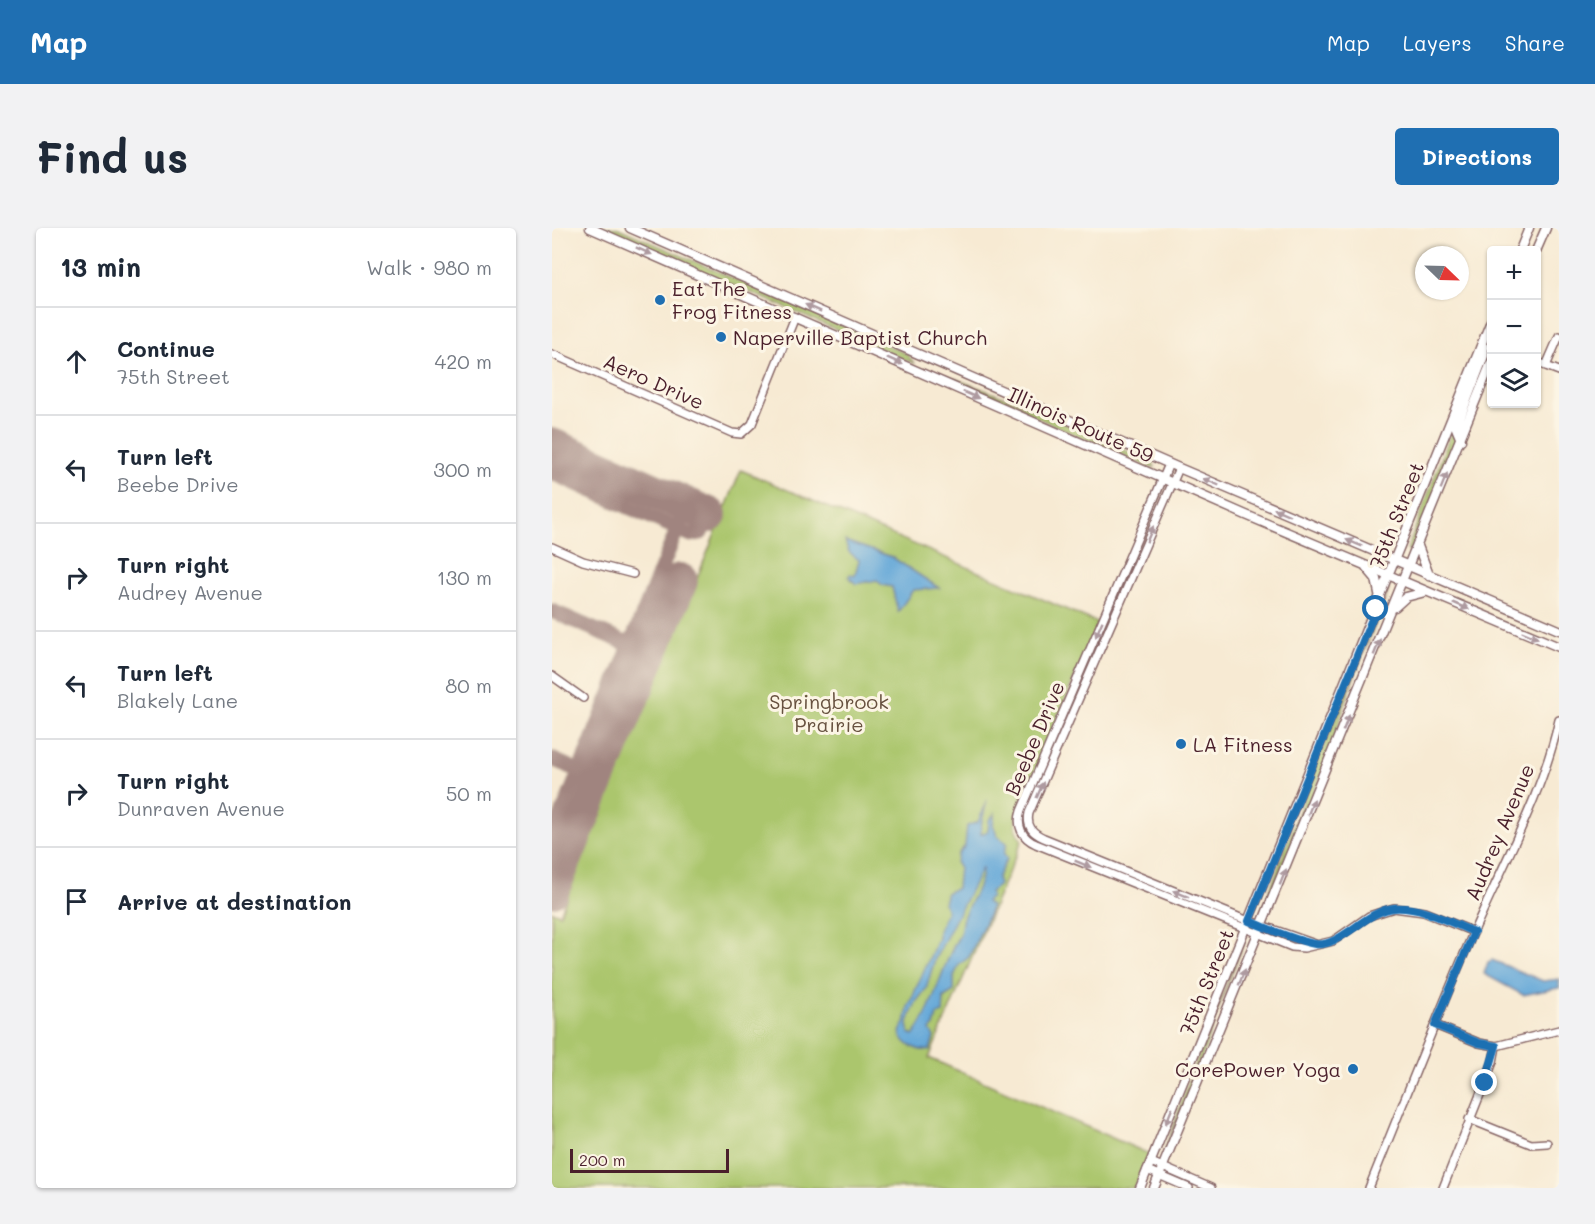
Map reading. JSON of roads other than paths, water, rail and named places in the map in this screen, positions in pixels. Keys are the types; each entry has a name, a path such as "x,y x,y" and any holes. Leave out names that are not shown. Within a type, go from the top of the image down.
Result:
{"main road":[{"name":"Illinois Route 59","path":"590,228 1173,483 1559,647"},
{"name":"Illinois Route 59","path":"630,228 1169,464 1559,630"},
{"path":"1522,246 1529,228"},
{"path":"1538,246 1546,228"},
{"name":"75th Street","path":"1140,1188 1487,332"},
{"path":"1461,440 1456,428 1484,356 1485,338"},
{"name":"75th Street","path":"1154,1188 1259,936 1487,373"},
{"path":"1418,546 1429,575"},
{"path":"1364,564 1376,579 1380,598"},
{"path":"1391,612 1406,597 1429,592"}],"street":[{"name":"Aero Drive","path":"552,354 732,433 744,434 752,424 795,317"},
{"path":"1546,366 1559,336"},
{"path":"1541,364 1559,371"},
{"name":"Beebe Drive","path":"1169,464 1021,811 1019,825 1024,836 1034,843 1292,948 1305,948 1333,941 1369,916 1394,908 1418,910 1474,932"},
{"name":"Beebe Drive","path":"1179,468 1029,813 1029,825 1035,833 1044,838 1249,921 1315,944"},
{"path":"552,547 583,561 633,574"},
{"path":"552,676 583,698"},
{"name":"Audrey Avenue","path":"1369,1188 1547,761 1559,720"},
{"path":"1435,1025 1479,1043 1496,1046 1559,1030"},
{"path":"1443,1188 1493,1062 1496,1046"},
{"path":"1469,1119 1531,1144 1547,1143"},
{"path":"1149,1166 1189,1188"},
{"path":"1161,1172 1210,1188"}],"water":[{"path":"845,541 892,557 939,588 913,590 898,612 892,587 882,585 877,580 856,584 849,577 850,574 855,575 859,560 849,552"},
{"path":"987,800 981,834 988,831 989,820 995,813 993,824 997,836 1007,843 1004,854 1007,859 997,878 999,885 990,892 991,897 986,902 991,906 990,911 969,957 959,965 954,976 954,991 944,997 943,1013 937,1015 934,1026 930,1030 934,1037 930,1050 921,1050 907,1043 900,1032 905,1023 908,1007 938,938 938,931 947,911 944,903 947,892 957,888 959,867 956,862 958,854 965,846 967,826 978,822","holes":["982,868 978,887 963,918 960,934 927,1011 914,1035 909,1033 908,1022 916,1002 926,989 935,959"]},
{"path":"1492,960 1543,981 1559,979 1559,988 1523,995 1484,974 1488,962"}],"place":[{"name":"Eat The Frog Fitness","path":"660,300"},
{"name":"Naperville Baptist Church","path":"721,337"},
{"name":"LA Fitness","path":"1181,744"},
{"name":"CorePower Yoga","path":"1353,1069"}],"park label":[{"name":"Springbrook Prairie","path":"829,712"}]}
